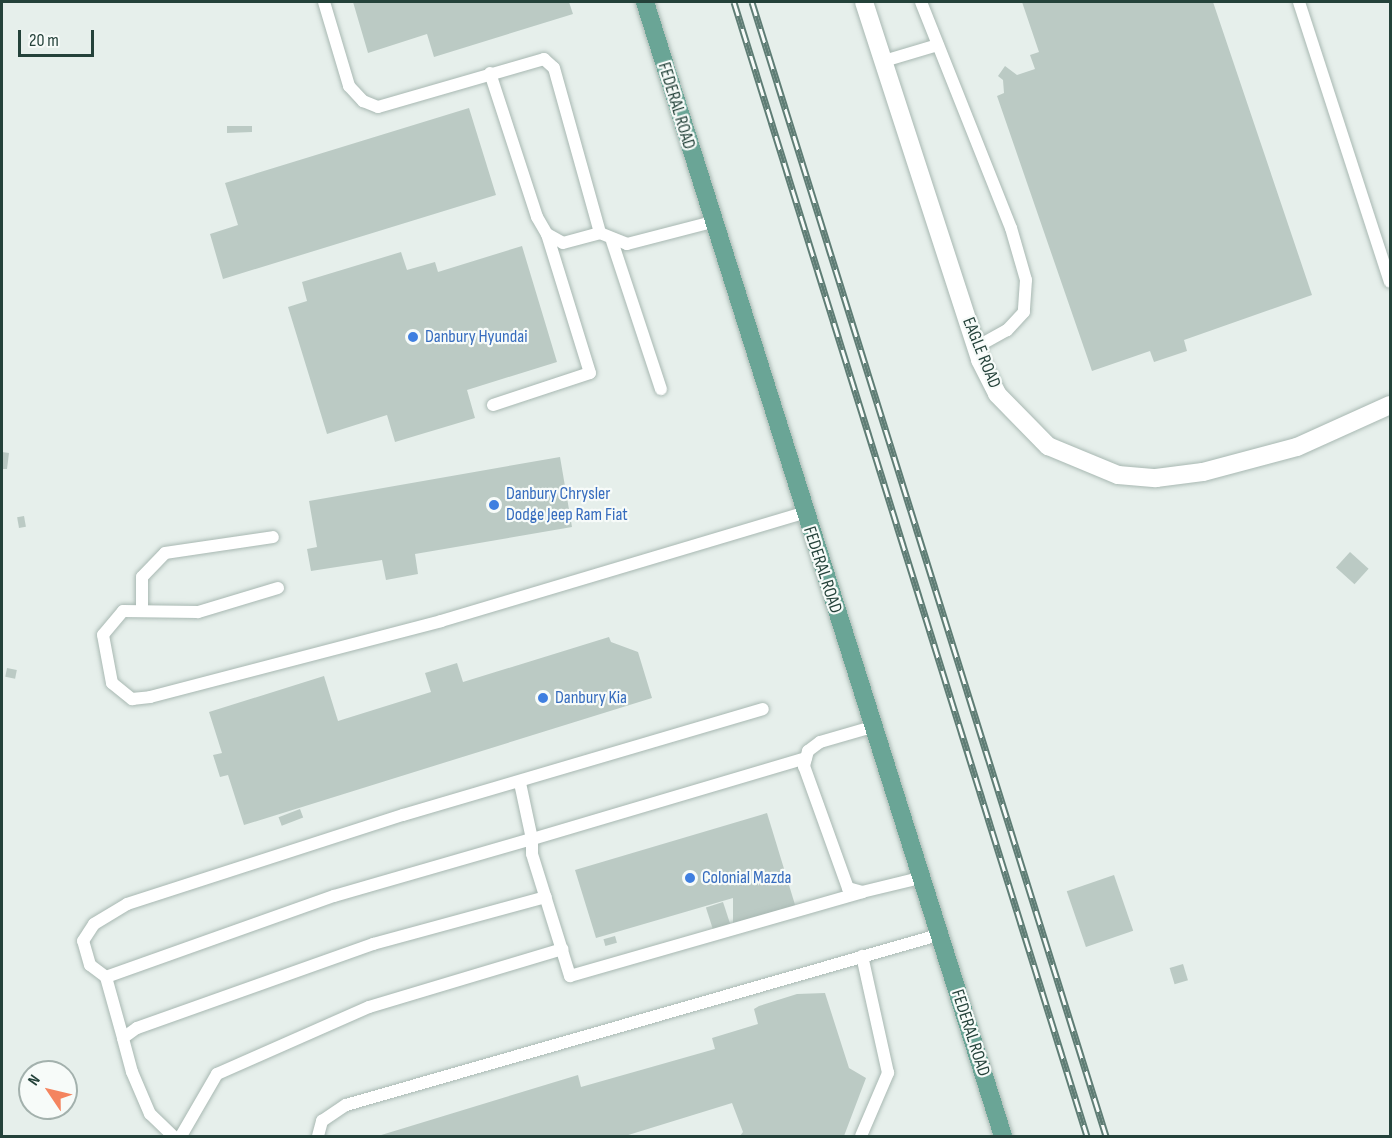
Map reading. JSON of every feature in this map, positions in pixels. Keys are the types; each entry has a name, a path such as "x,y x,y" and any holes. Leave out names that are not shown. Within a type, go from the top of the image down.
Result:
{"main road":[{"name":"FEDERAL ROAD","path":"645,2 803,513 1003,1137"}],"street":[{"name":"EAGLE ROAD","path":"864,2 976,347 997,394 1020,423 1047,446 1118,475 1156,478 1246,462 1297,447 1390,405"}],"lane":[{"path":"324,2 349,86 363,101 378,107 534,59 544,59 554,68 600,233 612,242 627,244 712,222"},
{"path":"921,2 1011,228 1026,280 1024,312 1006,330 976,347"},
{"path":"1299,2 1390,282"},
{"path":"884,61 938,45"},
{"path":"490,73 537,217 547,234 590,373 493,405"},
{"path":"547,234 563,243 600,233"},
{"path":"612,242 661,389"},
{"path":"278,588 198,612 123,611 103,635 112,683 132,699 441,621 803,513"},
{"path":"142,611 142,577 165,553 273,537"},
{"path":"173,1137 150,1114 123,1038 106,977 90,964 83,941 94,924 127,904 403,815 520,783 763,709"},
{"path":"862,892 848,888 841,878 804,766 806,758 820,742 872,727"},
{"path":"106,977 334,897 806,758"},
{"path":"520,783 546,897 570,976 862,892 920,878"},
{"path":"123,1038 156,1019 324,960 481,912 546,897"},
{"path":"318,1137 322,1121 346,1105 938,935"},
{"path":"181,1137 217,1074 369,1007 561,949"},
{"path":"861,1137 888,1073 862,956"}],"building":[{"path":"353,2 569,2 573,14 434,57 427,34 368,53"},
{"path":"1022,2 1213,2 1312,295 1184,340 1187,351 1154,362 1150,351 1092,371 997,96 1004,93 1003,80 998,76 1005,66 1017,75 1035,69 1030,55 1039,52"},
{"path":"469,108 496,195 223,279 210,234 238,225 225,183"},
{"path":"227,126 252,126 252,132 227,133"},
{"path":"522,246 557,362 467,390 475,418 395,442 387,415 327,434 288,307 307,301 302,282 401,252 407,270 435,262 438,272"},
{"path":"2,452 9,453 7,469 2,469"},
{"path":"560,457 572,527 415,554 418,574 386,580 382,560 311,571 307,549 317,547 309,501"},
{"path":"24,516 26,527 19,528 17,517"},
{"path":"1350,552 1369,569 1355,584 1336,568"},
{"path":"609,637 611,642 638,652 652,698 244,825 228,775 220,777 213,755 222,753 209,712 324,676 338,721 431,692 425,673 457,663 463,682"},
{"path":"7,668 17,670 15,679 5,677"},
{"path":"300,809 303,817 282,826 279,817"},
{"path":"767,813 796,908 733,923 733,898 596,938 575,870"},
{"path":"1114,875 1133,931 1086,947 1067,891"},
{"path":"723,902 730,924 713,929 706,908"},
{"path":"615,936 617,943 605,946 603,939"},
{"path":"1183,964 1188,980 1175,984 1170,968"},
{"path":"825,993 849,1068 866,1078 844,1136 740,1136 743,1132 732,1103 625,1136 378,1136 578,1075 581,1087 715,1049 712,1038 758,1024 754,1009 759,1006 797,994"}],"railway":[{"path":"734,2 1087,1136"},
{"path":"752,2 1106,1136"}],"place":[{"name":"Danbury Hyundai","path":"413,337"},
{"name":"Danbury Chrysler Dodge Jeep Ram Fiat","path":"494,505"},
{"name":"Danbury Kia","path":"543,698"},
{"name":"Colonial Mazda","path":"690,878"}]}
